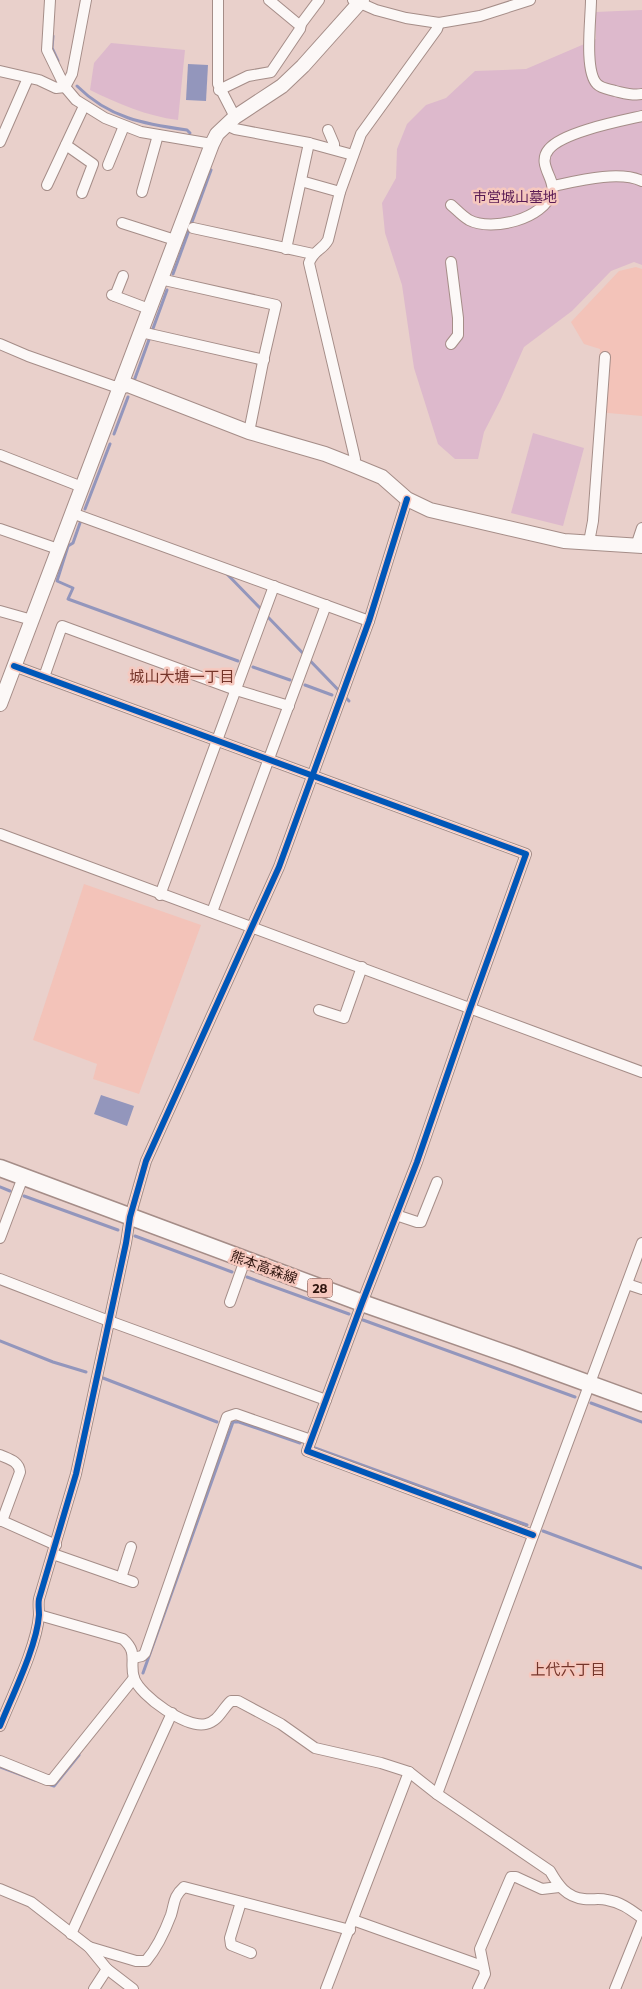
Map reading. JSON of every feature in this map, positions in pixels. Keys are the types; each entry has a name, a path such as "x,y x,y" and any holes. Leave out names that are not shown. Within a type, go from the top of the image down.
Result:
{"main road":[{"name":"熊本高森線","path":"0,1168 362,1303 642,1403"}],"street":[{"path":"50,0 47,50 65,87 76,100 124,126 158,136 212,144"},
{"path":"65,87 72,74 86,0"},
{"path":"218,0 218,84 230,121 235,129 310,143 353,155"},
{"path":"269,0 298,24 301,24"},
{"path":"219,90 248,76 271,72 300,29 301,24 319,0"},
{"path":"0,704 8,672 32,620 121,386 147,334 149,309 175,240 187,227 212,144 217,134 230,121 282,86 303,66 358,1 406,18 439,23 480,16 530,0"},
{"path":"591,0 588,34 590,60 595,81 599,86 605,88 633,95 642,94"},
{"path":"353,465 353,450 310,268 313,254 325,245 328,240 340,192 361,134 437,29 439,23"},
{"path":"0,71 39,80 56,88 65,87"},
{"path":"271,72 282,86"},
{"path":"0,142 28,78"},
{"path":"47,184 84,106"},
{"path":"451,204 469,220 487,224 510,223 525,217 543,205 552,192 553,186 548,178 544,159 548,149 560,140 621,120 642,116"},
{"path":"108,165 124,126"},
{"path":"328,130 334,144 334,149"},
{"path":"142,192 158,136"},
{"path":"286,249 310,143"},
{"path":"66,145 93,164 82,193"},
{"path":"553,186 582,180 621,176 642,181"},
{"path":"301,181 340,192"},
{"path":"122,223 175,240"},
{"path":"187,227 313,254"},
{"path":"451,262 458,318 458,335 451,344"},
{"path":"123,276 114,296 149,309"},
{"path":"160,279 276,305 249,432"},
{"path":"147,334 264,360"},
{"path":"0,344 113,386 128,385 249,432 326,454 382,478 407,499 430,510 564,541 639,546 642,528"},
{"path":"589,542 593,521 604,357"},
{"path":"0,455 82,487"},
{"path":"0,1726 2,1714 26,1660 39,1615 39,1599 76,1474 130,1217 146,1161 279,867 369,621 407,499"},
{"path":"72,513 369,621"},
{"path":"0,530 58,549"},
{"path":"160,895 274,586"},
{"path":"212,912 326,606"},
{"path":"0,611 32,620"},
{"path":"44,677 62,626 236,690 289,706"},
{"path":"8,672 44,677 526,854 417,1162 307,1451 533,1535"},
{"path":"0,834 160,895 252,926 642,1072"},
{"path":"319,1010 344,1018 362,967"},
{"path":"0,1238 23,1177"},
{"path":"396,1215 421,1222 436,1182"},
{"path":"437,1794 642,1243"},
{"path":"230,1302 245,1260"},
{"path":"0,1280 326,1400"},
{"path":"627,1284 642,1289"},
{"path":"133,1658 142,1656 145,1653 228,1417 236,1414 311,1440"},
{"path":"0,1455 16,1462 20,1468 1,1520 54,1549 133,1582"},
{"path":"121,1578 131,1547"},
{"path":"39,1615 120,1638 130,1645 134,1678 148,1697 172,1713 195,1724 205,1724 218,1718 231,1701 238,1701 281,1724 315,1748 381,1763 409,1772 437,1794 550,1870 559,1887 566,1893 582,1899 606,1900 620,1903 642,1918"},
{"path":"0,1761 47,1780 52,1780 134,1678"},
{"path":"72,1934 172,1713"},
{"path":"326,1989 409,1772"},
{"path":"478,1989 484,1974 480,1949 511,1878 516,1877 542,1889 559,1887"},
{"path":"88,1947 136,1961 146,1961 153,1952 171,1915 176,1894 184,1887 241,1902 352,1925 482,1966"},
{"path":"0,1889 31,1902 88,1947 107,1969 133,1989"},
{"path":"241,1902 230,1938 231,1945 251,1953"},
{"path":"615,1989 642,1922"},
{"path":"94,1989 107,1969"}],"shaded area":[{"path":"636,267 642,269 642,416 597,412 600,349 584,344 571,322 619,271"},
{"path":"84,884 201,925 139,1094 93,1079 97,1064 33,1040"}],"green space":[{"name":"市営城山墓地","path":"642,10 642,265 634,262 611,271 572,311 524,347 484,432 478,459 455,459 438,444 414,368 402,285 385,233 382,203 396,178 397,149 407,124 426,105 446,98 475,71 526,69 596,39 595,12"},
{"path":"111,43 185,50 178,120 155,116 133,109 90,90 94,63"},
{"path":"533,433 584,448 563,526 511,513"}],"water":[{"path":"188,64 208,65 206,101 186,100"},
{"path":"101,1095 134,1106 127,1126 94,1114"}],"waterway":[{"path":"53,36 52,48 58,61"},
{"path":"77,86 102,106 128,118 187,130 190,133"},
{"path":"173,274 211,170"},
{"path":"134,381 167,290"},
{"path":"114,434 128,397"},
{"path":"85,509 110,444"},
{"path":"80,523 73,543 68,546 57,581 73,588 68,599 238,661"},
{"path":"226,573 262,610"},
{"path":"266,615 349,701"},
{"path":"253,667 290,680"},
{"path":"305,685 332,695"},
{"path":"0,1187 10,1191"},
{"path":"24,1196 118,1230"},
{"path":"135,1236 232,1272"},
{"path":"247,1277 349,1314"},
{"path":"363,1320 575,1397"},
{"path":"0,1341 53,1362 86,1372"},
{"path":"103,1378 217,1422"},
{"path":"591,1403 642,1422"},
{"path":"143,1673 233,1422 239,1422 300,1443"},
{"path":"315,1448 527,1525"},
{"path":"543,1531 642,1568"},
{"path":"48,1784 54,1786 79,1755"},
{"path":"0,1767 35,1780"}],"cycle path":[{"path":"0,1726 34,1641 39,1615 39,1599 76,1474 130,1217 146,1161 279,867 369,621 407,499"},
{"path":"14,666 526,854 417,1162 307,1451 533,1535"}],"district":[{"name":"城山大塘一丁目","path":"182,676"},
{"name":"上代六丁目","path":"568,1669"}]}
